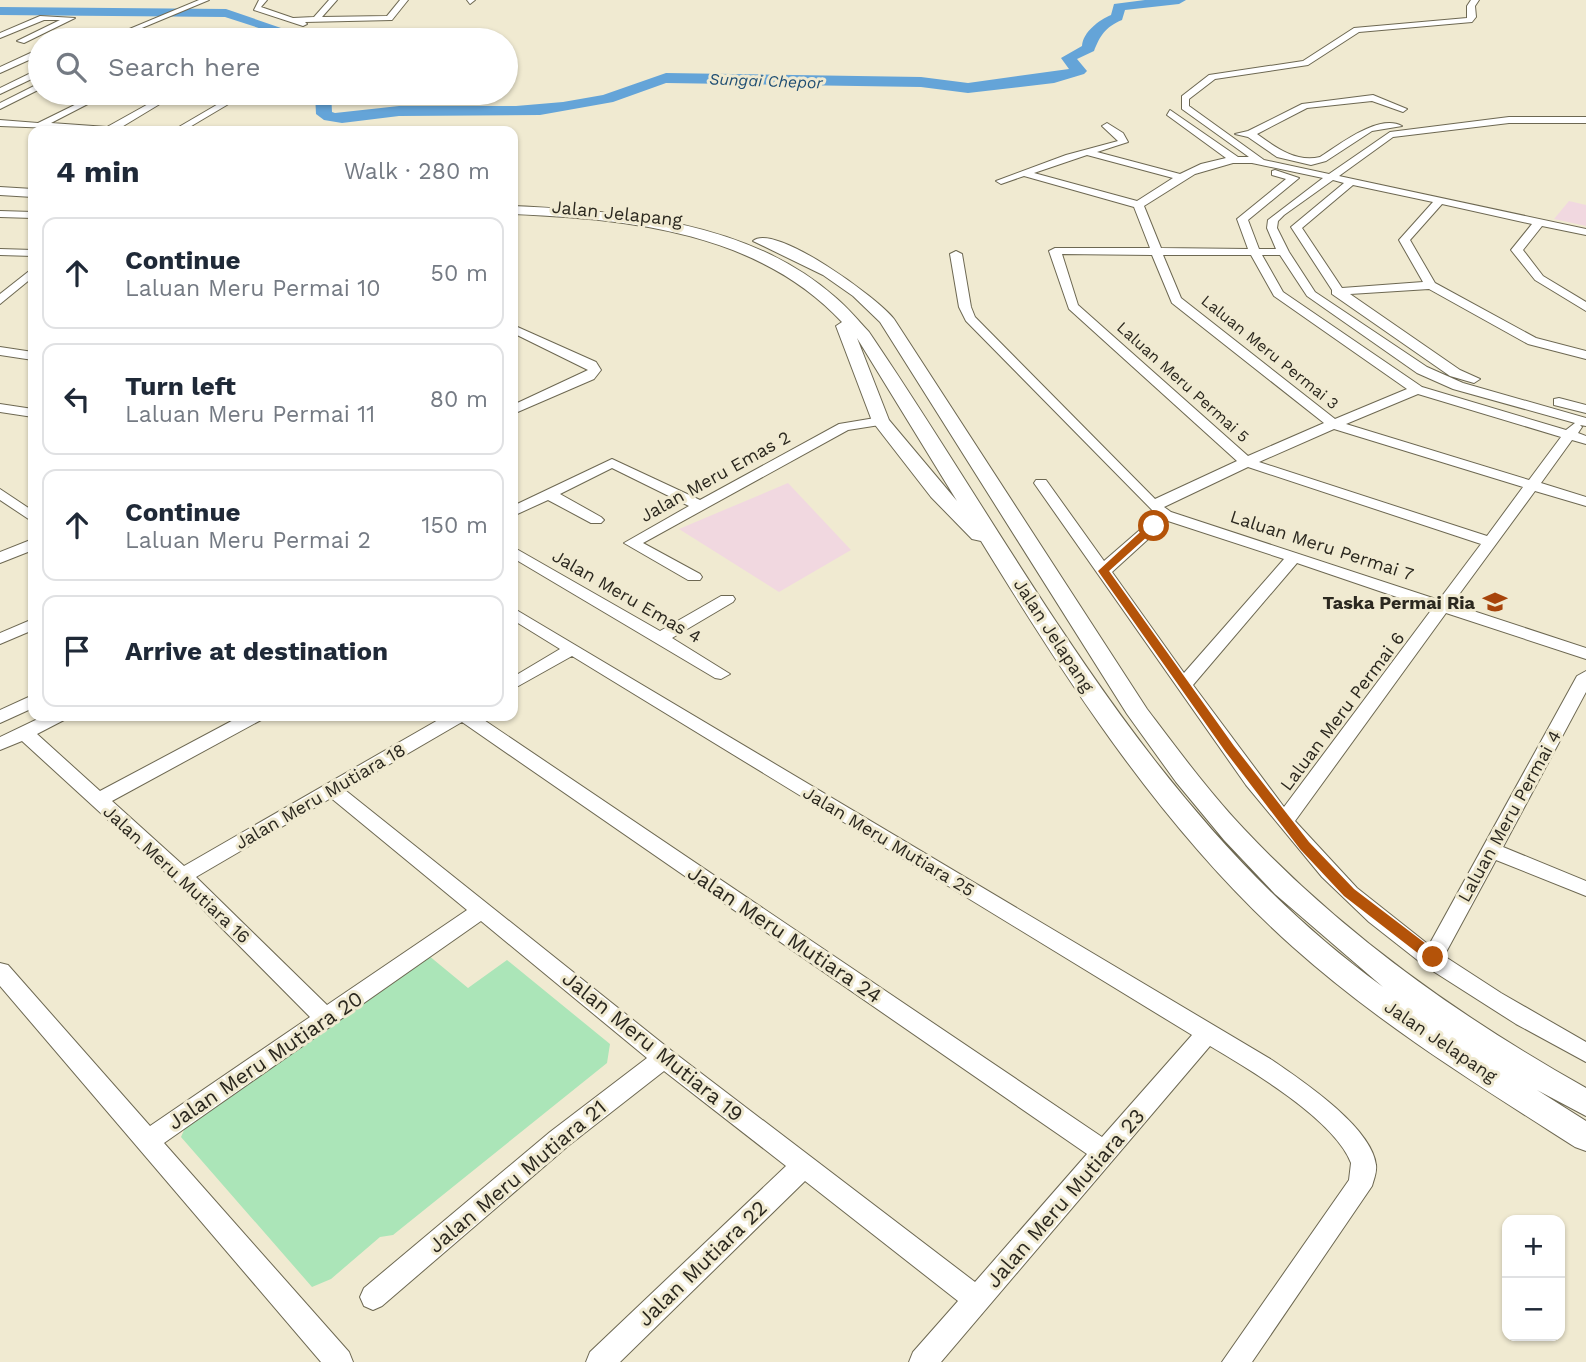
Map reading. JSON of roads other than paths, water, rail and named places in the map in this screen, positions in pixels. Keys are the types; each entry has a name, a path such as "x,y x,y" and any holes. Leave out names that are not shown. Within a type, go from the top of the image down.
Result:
{"main road":[{"path":"0,191 28,193"},
{"path":"0,199 28,200"},
{"name":"Jalan Jelapang","path":"518,204 627,210 699,222 792,253 829,271 864,297 903,344 1139,714 1181,775 1214,816 1326,928 1406,993 1586,1103"},
{"name":"Jalan Jelapang","path":"518,210 615,217 698,235 774,262 794,272 826,296 863,335 1109,720 1188,822 1249,889 1301,938 1368,991 1586,1137"},
{"path":"826,296 848,335 881,421 938,493 1010,567"}],"street":[{"path":"125,28 171,7 205,0"},
{"path":"263,0 257,8 293,20 316,24 382,19 392,15 404,0"},
{"path":"316,24 333,0"},
{"path":"1260,160 1183,104 1200,83 1227,74 1305,63 1357,30 1469,20 1472,17 1471,6 1475,0"},
{"path":"133,28 188,4"},
{"path":"0,38 40,18 71,18 49,28"},
{"path":"153,28 169,20 161,18"},
{"path":"0,38 28,41"},
{"path":"21,41 28,38"},
{"path":"0,71 28,58"},
{"path":"0,82 28,69"},
{"path":"0,91 28,78"},
{"path":"0,106 28,92"},
{"path":"1223,135 1250,134 1304,106 1373,99 1404,108"},
{"path":"41,125 81,105"},
{"path":"116,126 153,105"},
{"path":"186,126 222,105"},
{"path":"1170,113 1234,159 1253,168 1294,178 1242,219 1255,252 1278,294 1417,390 1578,437"},
{"path":"1250,134 1280,156 1311,162 1323,159 1370,129 1493,113 1509,120"},
{"path":"1584,417 1439,379 1311,294 1283,252 1272,228 1273,220 1390,135 1509,120 1586,121"},
{"path":"0,123 55,126"},
{"path":"1001,181 1123,142 1120,135 1107,126"},
{"path":"1086,152 1182,178"},
{"path":"1023,173 1138,205 1202,165 1234,159 1260,160 1586,232"},
{"path":"1352,181 1296,227 1339,292 1455,373 1584,417"},
{"path":"1440,200 1404,240 1431,285 1532,341 1586,355"},
{"name":"Laluan Meru Permai 3","path":"1138,205 1176,300 1333,424 1586,502"},
{"path":"0,214 28,215"},
{"path":"1539,222 1517,250 1539,278 1586,307"},
{"name":"Laluan Meru Permai 5","path":"1156,252 1055,251 1073,306 1246,462 1491,542"},
{"path":"0,252 28,253"},
{"path":"1156,252 1283,252"},
{"name":"Laluan Meru Permai 7","path":"956,254 965,307 970,318 1159,510 1586,654"},
{"path":"0,263 28,264"},
{"path":"0,300 28,275"},
{"path":"1311,294 1431,285"},
{"path":"518,332 591,365 595,370 589,376 518,408"},
{"path":"518,343 531,338"},
{"path":"4,355 28,356"},
{"path":"1103,571 1159,510 1246,462 1417,390"},
{"path":"0,408 28,412"},
{"name":"Laluan Meru Permai 6","path":"1284,821 1532,486 1578,437 1584,417"},
{"name":"Jalan Meru Emas 2","path":"694,577 632,543 844,427 881,421"},
{"path":"518,509 612,463 701,506"},
{"path":"1041,483 1284,821 1349,892 1433,957 1506,1007 1586,1053"},
{"path":"0,493 28,514"},
{"path":"548,494 597,520"},
{"path":"0,558 28,546"},
{"name":"Jalan Meru Emas 4","path":"518,555 721,674"},
{"path":"1184,684 1296,556"},
{"path":"661,638 727,599"},
{"name":"Jalan Meru Mutiara 25","path":"518,615 1286,1081 1344,1134 1364,1162 1364,1174 1359,1186 1236,1362"},
{"path":"0,639 28,626"},
{"path":"518,681 572,649"},
{"name":"Laluan Meru Permai 4","path":"1433,957 1586,676"},
{"path":"0,717 28,703"},
{"path":"0,744 47,721"},
{"path":"98,800 246,721"},
{"name":"Jalan Meru Mutiara 18","path":"182,876 449,721"},
{"name":"Jalan Meru Mutiara 24","path":"473,721 1104,1152"},
{"name":"Jalan Meru Mutiara 16","path":"24,732 182,876 326,1018"},
{"name":"Jalan Meru Mutiara 19","path":"332,789 664,1058 977,1300"},
{"path":"1492,850 1586,889"},
{"name":"Jalan Meru Mutiara 20","path":"339,1362 149,1140 483,909"},
{"path":"0,971 149,1140"},
{"name":"Jalan Meru Mutiara 23","path":"923,1362 1206,1034"},
{"name":"Jalan Meru Mutiara 21","path":"373,1297 559,1139 664,1058"},
{"name":"Jalan Mutiara 22","path":"600,1362 804,1165"}],"waterway":[{"name":"Sungai Chepor","path":"324,105 324,114 335,118 423,110 540,110 607,99 666,78 921,82 968,88 1054,78 1079,71 1068,58 1089,48 1089,40 1105,22 1117,17 1119,7 1179,0"},
{"name":"Sungai Chepor","path":"0,11 226,13 272,28"}],"place":[{"name":"Taska Permai Ria","path":"1495,602"}]}
